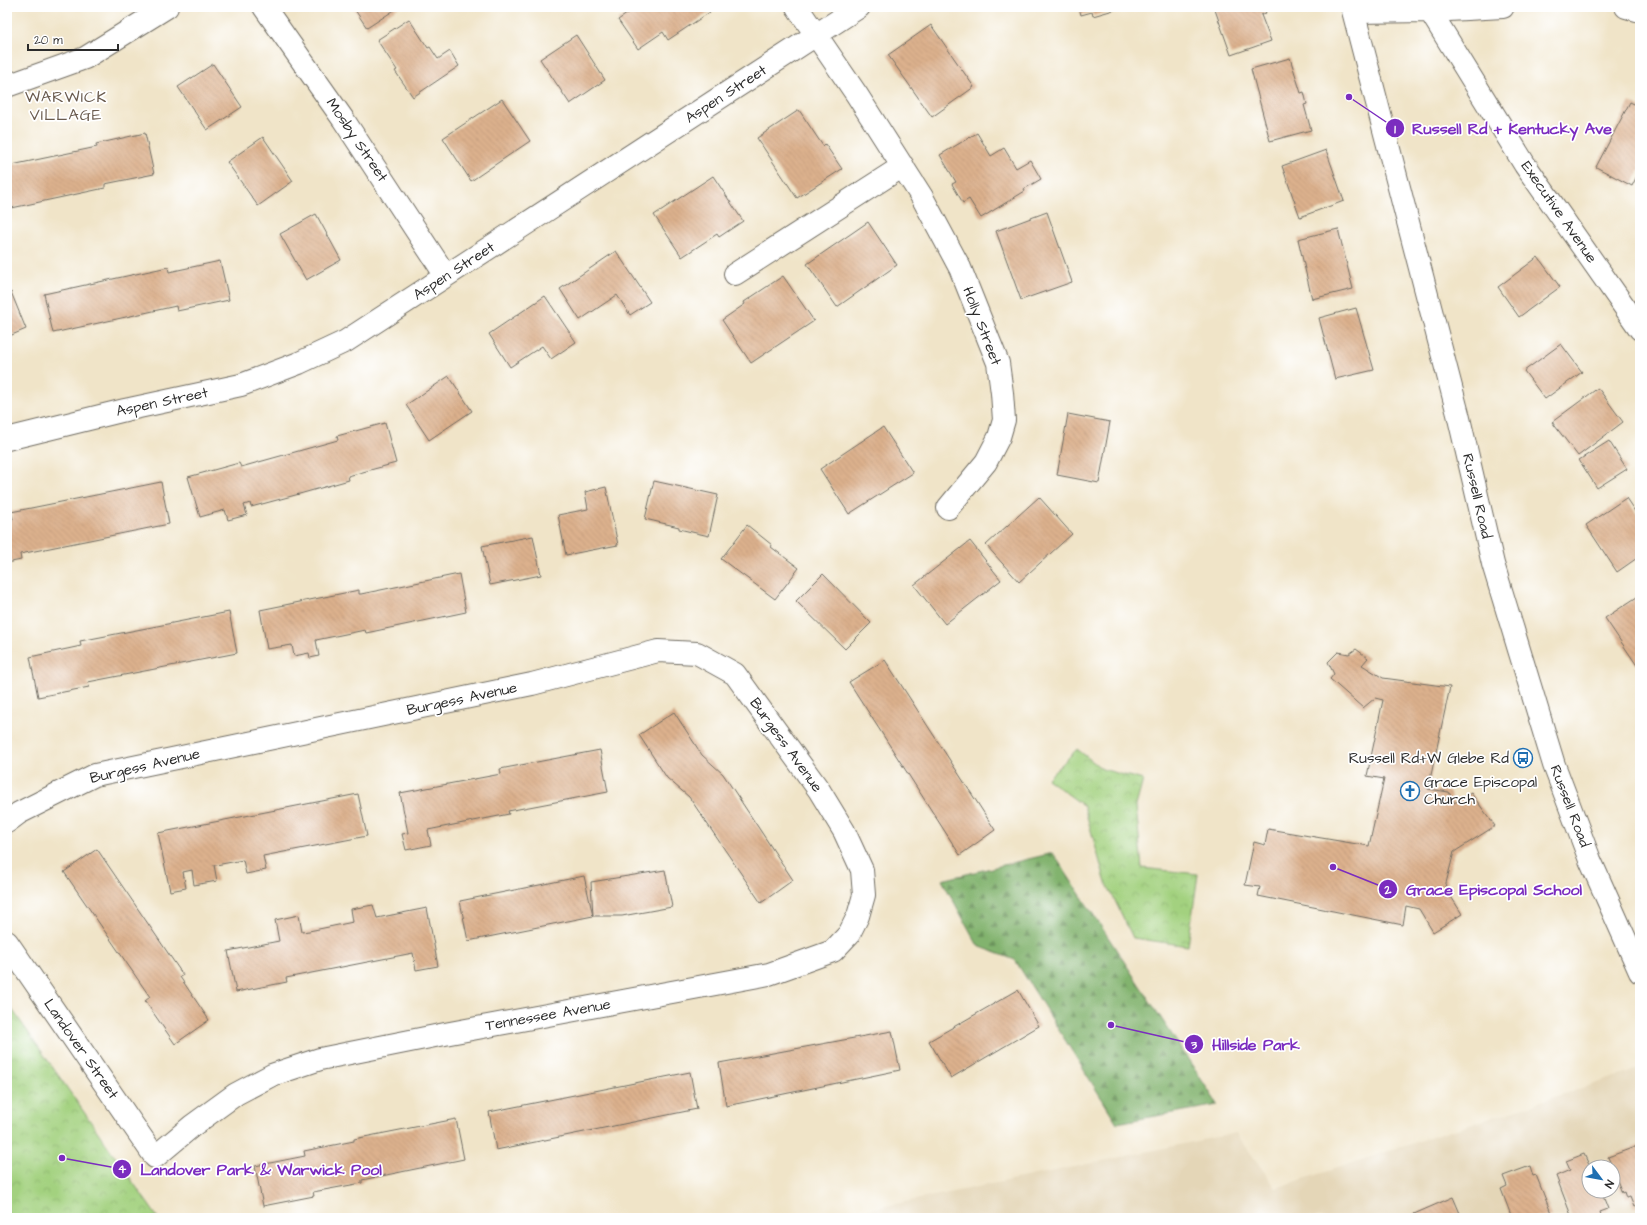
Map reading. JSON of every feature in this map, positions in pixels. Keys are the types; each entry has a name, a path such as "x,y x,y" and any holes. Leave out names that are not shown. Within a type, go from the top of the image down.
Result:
{"street":[{"path":"7,86 85,58 168,7"},
{"name":"Mosby Street","path":"264,7 343,119 446,276"},
{"name":"Holly Street","path":"797,7 858,95 922,196 960,268 998,363 1004,420 999,437 986,462 948,508"},
{"name":"Aspen Street","path":"7,439 125,410 241,385 299,363 346,341 817,36 859,7"},
{"path":"1353,10 1430,11 1503,7"},
{"path":"1626,7 1640,11"},
{"name":"Russell Road","path":"1353,10 1458,414 1495,572 1554,765 1590,860 1640,972"},
{"name":"Executive Avenue","path":"1430,11 1525,165 1637,321"},
{"path":"735,274 903,166"},
{"name":"Burgess Avenue","path":"7,822 19,813 95,774 532,684 658,651 697,653 735,674 819,790 844,831"},
{"name":"Tennessee Avenue","path":"155,1156 192,1126 236,1094 272,1076 320,1059 769,974 833,950 849,934 858,916 864,894 862,870 844,831"},
{"name":"Landover Street","path":"7,942 155,1156"}],"shaded area":[{"path":"1640,1069 1640,1218 828,1218 1236,1133 1276,1188"}],"green space":[{"path":"1077,749 1102,769 1143,780 1136,806 1142,868 1198,874 1188,946 1133,938 1105,880 1084,806 1047,779"},
{"path":"1053,853 1218,1105 1117,1123 1015,960 978,946 942,880"},
{"path":"7,1002 158,1218 7,1218"}],"building":[{"path":"353,7 399,7 367,28"},
{"path":"637,7 707,7 710,12 668,40 663,32 638,49 618,20"},
{"path":"1079,7 1124,7 1093,16 1092,12 1081,15"},
{"path":"1214,7 1263,7 1266,13 1261,15 1271,41 1231,55"},
{"path":"409,19 428,48 430,47 438,59 450,51 459,66 413,97 395,71 397,70 377,40"},
{"path":"931,25 974,87 932,117 888,55"},
{"path":"576,35 605,80 570,104 540,59"},
{"path":"1290,58 1301,93 1304,92 1307,104 1304,105 1311,130 1270,141 1251,69"},
{"path":"213,64 242,107 207,130 178,87"},
{"path":"502,99 530,141 471,181 443,138"},
{"path":"1630,102 1640,107 1640,170 1632,186 1596,167"},
{"path":"799,110 823,146 825,144 842,169 797,198 757,138"},
{"path":"145,133 154,174 105,184 105,188 7,209 7,166 97,147 96,144"},
{"path":"977,133 991,156 1004,148 1016,168 1030,160 1041,179 1024,189 1025,191 981,218 969,199 963,203 952,184 956,182 940,155"},
{"path":"263,137 293,181 258,206 227,162"},
{"path":"1326,150 1344,201 1300,217 1282,166"},
{"path":"713,176 743,221 719,237 717,234 682,257 654,215"},
{"path":"1047,212 1072,282 1021,300 996,231"},
{"path":"316,214 341,260 306,280 280,234"},
{"path":"868,222 897,265 837,307 807,264"},
{"path":"1338,229 1353,289 1312,299 1298,239"},
{"path":"616,251 650,302 630,315 617,295 580,320 560,289"},
{"path":"1538,257 1560,287 1519,317 1498,287"},
{"path":"220,261 229,300 177,311 176,306 53,333 44,294 168,267 169,272"},
{"path":"783,276 814,321 751,363 722,320 745,304 744,302"},
{"path":"11,292 26,329 7,337 7,293"},
{"path":"545,296 576,342 551,359 542,346 510,367 489,334"},
{"path":"1356,308 1374,370 1335,379 1319,318"},
{"path":"1561,344 1582,372 1545,399 1524,371"},
{"path":"449,376 472,411 429,440 406,405"},
{"path":"1598,388 1623,422 1578,456 1552,422"},
{"path":"1068,414 1110,422 1099,483 1057,475"},
{"path":"385,423 396,463 348,476 349,480 303,493 251,507 250,503 244,505 247,515 228,520 225,510 200,517 188,477 239,463 241,467 338,440 337,436"},
{"path":"883,427 913,473 849,514 820,469"},
{"path":"1609,441 1627,469 1597,488 1579,460"},
{"path":"654,481 718,495 709,536 645,519"},
{"path":"161,482 169,524 20,554 21,560 7,563 7,520 13,519 11,512"},
{"path":"606,487 618,545 566,555 558,515 588,509 585,492"},
{"path":"1039,497 1072,534 1019,582 986,545"},
{"path":"1626,498 1640,519 1640,556 1617,572 1586,525"},
{"path":"747,525 772,545 771,547 799,568 775,599 721,559"},
{"path":"533,536 541,575 490,585 482,546"},
{"path":"970,541 1001,580 945,624 914,585"},
{"path":"459,574 466,612 366,633 365,630 316,640 319,656 310,658 309,653 294,656 292,645 267,649 260,610 359,590 359,594 361,594"},
{"path":"823,574 871,623 845,649 796,601"},
{"path":"1640,595 1640,670 1605,618"},
{"path":"229,612 237,653 88,682 89,687 38,697 30,657 81,646 80,641"},
{"name":"Grace Episcopal Church","path":"1356,649 1368,658 1362,665 1383,678 1450,687 1428,789 1449,792 1454,803 1471,793 1495,826 1454,852 1445,887 1462,914 1433,932 1419,909 1406,906 1403,925 1258,896 1260,887 1245,885 1254,842 1265,845 1268,829 1369,846 1384,779 1367,776 1383,700 1375,698 1363,708 1330,679 1334,674 1328,662 1338,652 1349,654"},
{"path":"885,660 995,830 960,855 849,682"},
{"path":"674,712 702,755 723,774 793,880 761,903 689,797 667,778 639,735"},
{"path":"600,750 608,792 508,811 509,814 428,830 431,845 406,850 402,834 408,833 400,793 501,774 500,769"},
{"path":"358,794 367,836 263,856 266,870 246,874 243,860 214,865 217,881 194,885 192,870 183,872 186,888 170,891 158,833"},
{"path":"97,849 183,975 180,977 209,1020 175,1044 145,1001 150,997 64,872"},
{"path":"665,870 672,907 622,916 593,916 591,882"},
{"path":"584,876 593,916 468,941 460,901"},
{"path":"373,905 377,918 427,908 438,966 416,970 413,953 286,978 287,982 236,992 228,951 279,941 275,920 299,915 302,932 309,931 353,922 351,909"},
{"path":"1018,990 1039,1026 951,1078 929,1041"},
{"path":"892,1031 900,1070 726,1106 719,1063"},
{"path":"690,1072 697,1109 496,1150 489,1112"},
{"path":"456,1119 464,1159 362,1180 362,1183 313,1192 314,1196 263,1206 255,1166 305,1156 304,1151 354,1141 354,1139"},
{"path":"1640,1145 1640,1204 1634,1207 1630,1197 1626,1198 1624,1192 1622,1193 1621,1159 1609,1159 1608,1157"},
{"path":"1584,1154 1586,1159 1581,1159 1581,1199 1604,1199 1608,1209 1600,1212 1602,1218 1572,1218 1556,1176 1570,1170 1566,1161"},
{"path":"1530,1166 1533,1176 1536,1175 1553,1218 1512,1218 1501,1189 1507,1186 1503,1176"},
{"path":"1453,1197 1462,1218 1415,1218 1414,1214"}],"place":[{"name":"Russell Rd + Kentucky Ave","path":"1349,97"},
{"name":"Russell Rd+W Glebe Rd","path":"1523,758"},
{"name":"Grace Episcopal Church","path":"1410,791"},
{"name":"Grace Episcopal School","path":"1333,867"},
{"name":"Hillside Park","path":"1111,1025"},
{"name":"Landover Park & Warwick Pool","path":"62,1158"}],"district":[{"name":"WARWICK VILLAGE","path":"66,106"}]}
